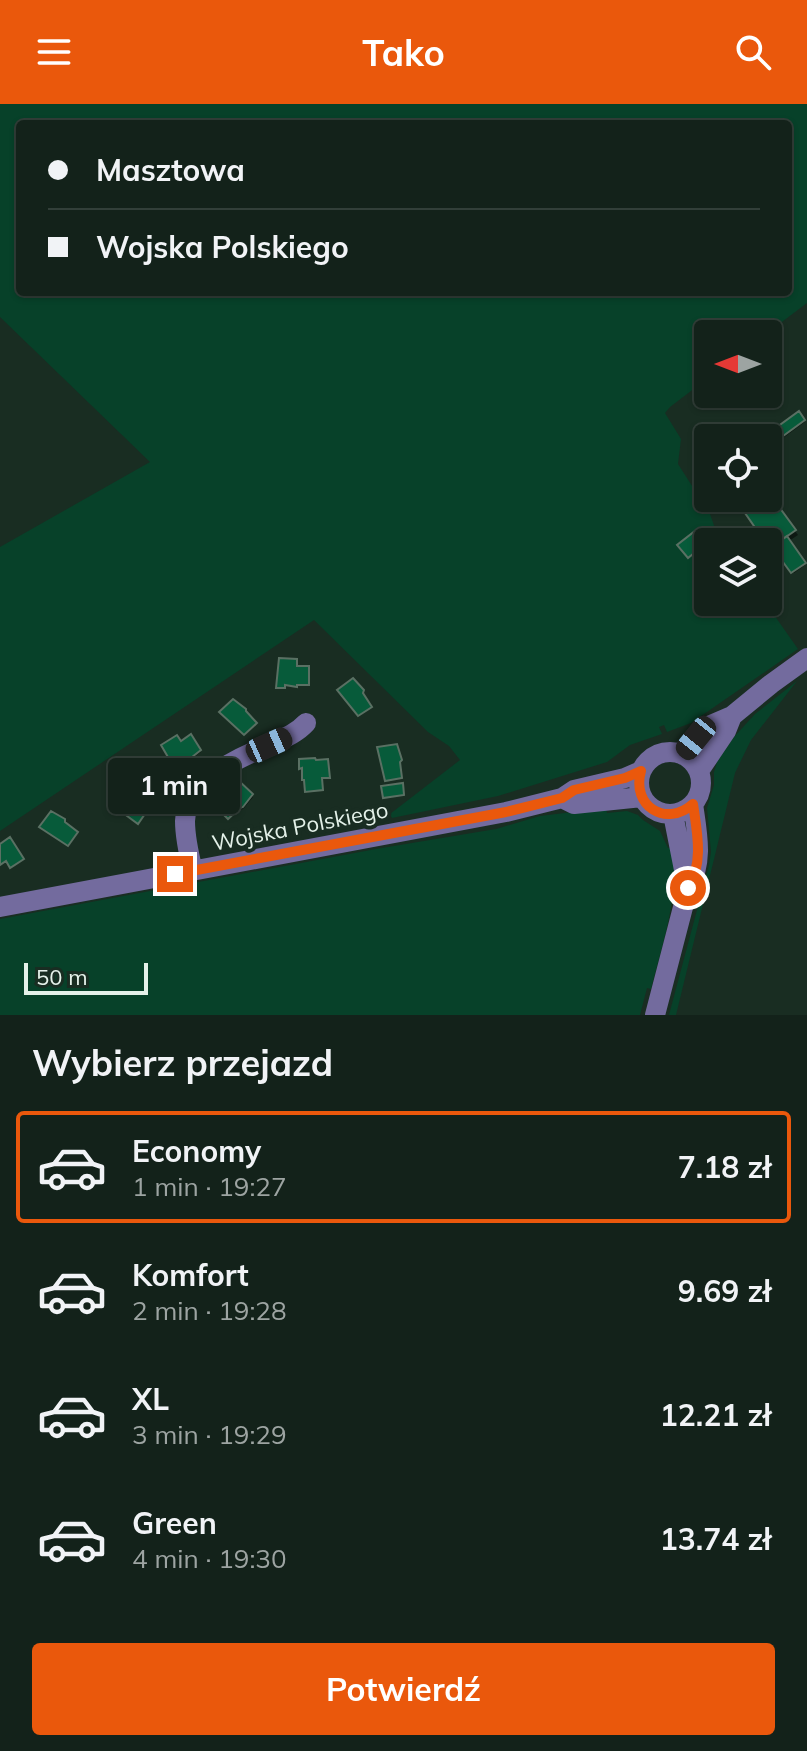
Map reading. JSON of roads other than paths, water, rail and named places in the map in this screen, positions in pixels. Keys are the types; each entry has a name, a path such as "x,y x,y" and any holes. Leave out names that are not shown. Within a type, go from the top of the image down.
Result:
{"street":[{"path":"683,755 711,725 732,716 807,658"},
{"path":"699,771 726,731 732,716"},
{"path":"193,871 185,821 195,793 206,780 232,762 293,734 306,723"},
{"path":"661,753 683,755 699,771 701,788 687,810 661,814 642,797 638,780 641,771 645,763 661,753"},
{"name":"Wojska Polskiego","path":"0,907 506,812 562,798 574,790 641,771"},
{"name":"Wojska Polskiego","path":"562,798 574,804 642,797"},
{"path":"655,1015 688,888 694,879 697,834 693,804"},
{"path":"673,814 688,888"}]}
